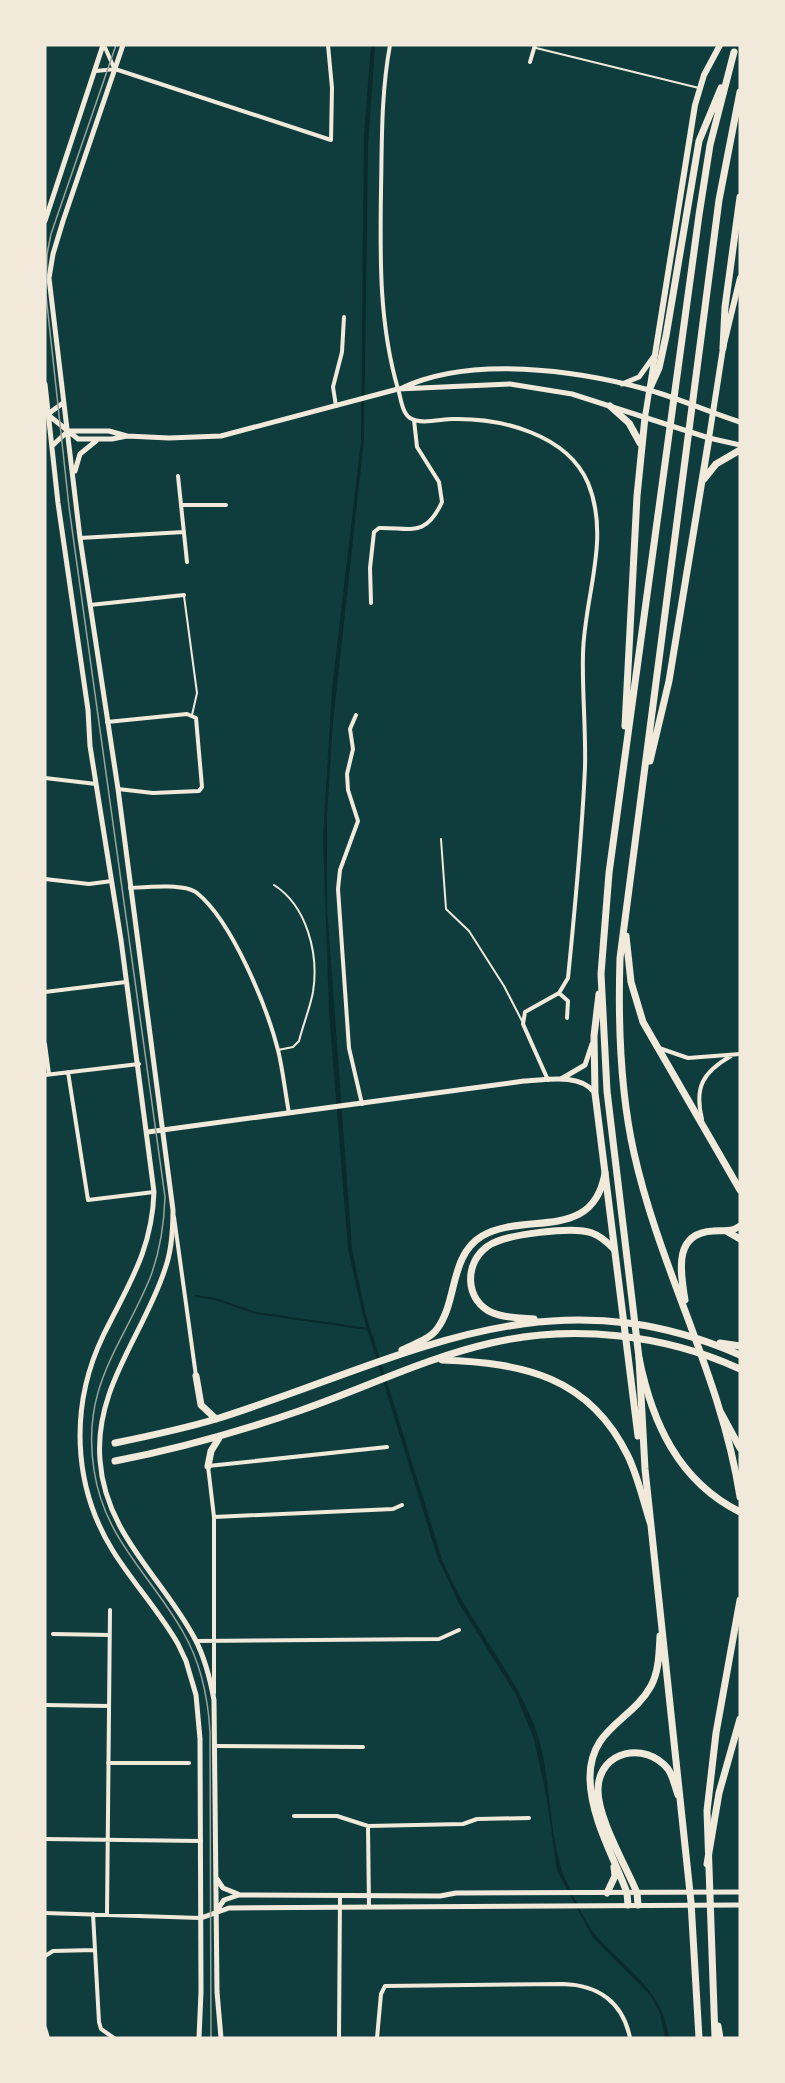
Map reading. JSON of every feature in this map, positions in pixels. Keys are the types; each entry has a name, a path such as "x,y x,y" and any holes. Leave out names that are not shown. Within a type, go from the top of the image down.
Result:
{"main road":[{"path":"625,762 627,662 645,417 699,88 720,45"},
{"path":"699,2038 691,1902 650,1522 639,1358 607,1090 602,974 604,922 699,215 710,145 734,52"},
{"path":"649,390 659,368 670,314 699,141 726,77"},
{"path":"740,92 719,200 620,958 620,1018 634,1153 721,1413 740,1497"},
{"path":"723,348 725,307 740,197"},
{"path":"641,802 669,681 723,348 740,278"},
{"path":"610,406 629,423 642,445"},
{"path":"703,481 716,464 740,450"},
{"path":"625,925 633,992 643,1022 740,1190"},
{"path":"602,974 594,1036 596,1093 634,1411 645,1469"},
{"path":"413,1347 439,1327 460,1264 476,1241 498,1230 564,1220 579,1215 597,1197 605,1173"},
{"path":"728,1232 740,1226"},
{"path":"545,1321 495,1314 479,1303 472,1292 471,1274 474,1262 484,1250 500,1240 570,1230 592,1233 614,1249"},
{"path":"687,1317 680,1273 683,1251 701,1234 714,1231 728,1232 740,1239"},
{"path":"115,1443 216,1419 413,1347 482,1330 545,1321 607,1320 664,1328 726,1346 740,1346"},
{"path":"115,1461 219,1438 439,1359 490,1343 516,1338 559,1334 607,1335 665,1344 739,1368"},
{"path":"726,1346 740,1355"},
{"path":"639,1358 645,1385 663,1436 681,1464 710,1493 740,1512"},
{"path":"439,1359 485,1361 523,1368 554,1381 588,1404 610,1427 627,1454 650,1522"},
{"path":"196,1376 201,1405 216,1419"},
{"path":"721,1413 740,1448"},
{"path":"208,1466 211,1450 219,1438"},
{"path":"720,2038 707,1864 710,1776 740,1600"},
{"path":"628,1905 627,1893 613,1859 591,1791 593,1758 606,1732 651,1686 658,1667 662,1622"},
{"path":"707,1864 719,1793 740,1719"},
{"path":"638,1905 637,1893 601,1808 598,1791 603,1769 610,1761 624,1753 650,1754 669,1770 680,1800"},
{"path":"605,1893 615,1876 613,1859"},
{"path":"715,2038 716,2008"}],"street":[{"path":"104,45 114,69"},
{"path":"45,221 104,45"},
{"path":"121,45 53,254 50,297 89,605 118,789 129,888 173,1212 181,1248 196,1376"},
{"path":"96,71 114,69 331,140 332,88 328,45"},
{"path":"390,45 382,102 380,266 388,350 406,414 414,420 475,421 515,427 542,436 573,460 591,492 596,512 597,542 583,652 584,775 568,978 559,993 525,1012 523,1024 548,1080"},
{"path":"530,62 535,46"},
{"path":"336,406 333,387 342,352 344,316"},
{"path":"620,385 639,377 655,354"},
{"path":"399,389 415,381 458,374 506,370 572,374 649,390 740,422"},
{"path":"45,384 47,414 96,784 139,1064 154,1192 150,1233 143,1257 102,1338 87,1380 80,1421 80,1460 87,1495 102,1532 117,1557 168,1626 191,1676 199,1716 201,1841 199,2038"},
{"path":"47,414 78,438 97,440 127,436 187,438 221,436 399,389 510,384 572,394 699,435 740,445"},
{"path":"47,414 63,402"},
{"path":"371,603 374,532 379,528 407,531 420,528 442,502 439,482 417,447 414,420"},
{"path":"52,446 68,430 109,432 127,436"},
{"path":"74,479 80,454 97,440"},
{"path":"178,476 187,562"},
{"path":"182,505 226,505"},
{"path":"80,538 184,532"},
{"path":"89,605 184,595"},
{"path":"106,722 192,715 196,718 202,788 192,792 163,793 118,789"},
{"path":"356,716 350,729 353,749 347,774 358,821 338,882 349,1048 362,1104"},
{"path":"45,778 96,784"},
{"path":"45,879 89,884 112,881"},
{"path":"129,888 183,888 196,892 221,921 258,993 278,1050 289,1113"},
{"path":"45,992 127,982"},
{"path":"559,993 568,1001 567,1018"},
{"path":"561,1079 585,1065 594,1036"},
{"path":"45,1044 47,1074 139,1064"},
{"path":"656,1047 684,1058 740,1054"},
{"path":"704,1128 698,1104 699,1088 711,1070 731,1056"},
{"path":"68,1072 88,1200 154,1192"},
{"path":"148,1132 548,1080 561,1079 586,1085 596,1093"},
{"path":"173,1212 172,1236 166,1267 106,1400 99,1457 106,1497 122,1534 196,1641 208,1671 214,1700"},
{"path":"220,2038 216,1878 213,1517 208,1466 387,1447"},
{"path":"213,1517 393,1509 402,1505"},
{"path":"107,1915 110,1610"},
{"path":"196,1641 439,1639 459,1630"},
{"path":"53,1634 110,1635"},
{"path":"45,1705 109,1706"},
{"path":"215,1746 363,1747"},
{"path":"108,1763 189,1763"},
{"path":"294,1816 337,1816 368,1826 463,1824 477,1819 529,1818"},
{"path":"368,1826 369,1907"},
{"path":"45,1839 201,1841"},
{"path":"216,1878 223,1888 239,1894 368,1896 740,1892"},
{"path":"217,1911 224,1900 239,1894"},
{"path":"339,2038 340,1896"},
{"path":"45,1913 201,1918 229,1908 740,1905"},
{"path":"93,1914 100,2029 114,2038"},
{"path":"45,1956 53,1951 94,1950"},
{"path":"377,2038 381,1994 385,1986 563,1984 584,1985 610,2000 627,2025 630,2038"},
{"path":"45,2028 48,2038"}],"lane":[{"path":"535,46 699,88"},
{"path":"184,595 197,693 192,715"},
{"path":"441,839 446,909 469,931 523,1024"},
{"path":"274,885 293,899 310,936 313,974 313,992 299,1041 293,1047 278,1050"},
{"path":"515,1009 525,1012"}],"water":[{"path":"371,45 375,45 368,145 364,440 333,722 327,815 327,908 352,1249 365,1311 442,1559 464,1603 515,1686 536,1730 545,1769 553,1830 561,1868 585,1919 597,1937 651,1994 665,2021 669,2038 665,2038 660,2014 651,1996 593,1938 557,1871 547,1800 534,1739 516,1695 458,1602 437,1556 363,1316 348,1249 329,1012 323,837 332,689 361,441 364,135"}],"waterway":[{"path":"196,1296 215,1299 256,1313 368,1329"}],"tram line":[{"path":"116,45 51,234 47,254 46,295 69,507 165,1197 161,1238 150,1278 106,1369 98,1391 91,1441 99,1494 108,1516 130,1556 183,1632 195,1656 205,1693 210,1732 211,2038"}]}
